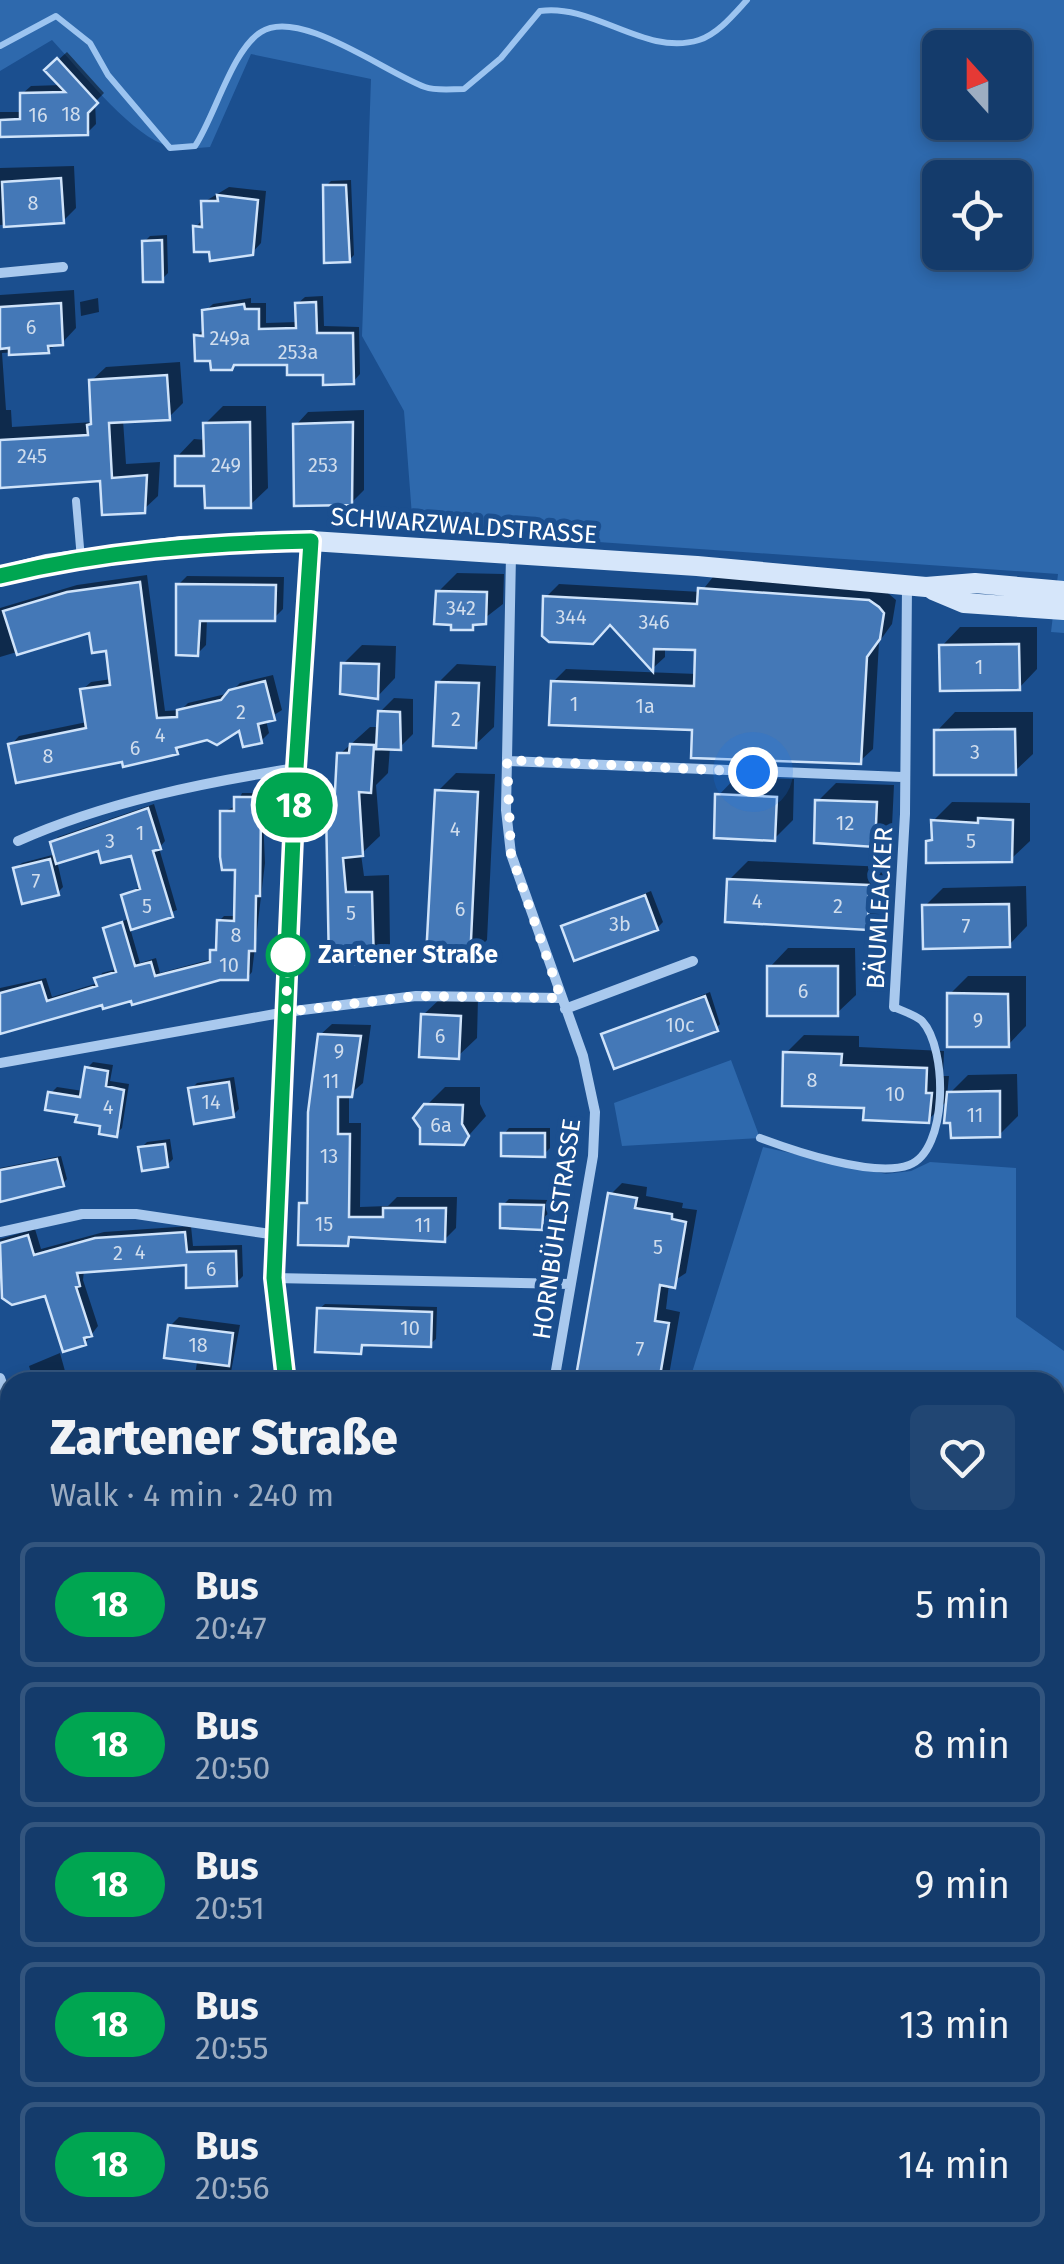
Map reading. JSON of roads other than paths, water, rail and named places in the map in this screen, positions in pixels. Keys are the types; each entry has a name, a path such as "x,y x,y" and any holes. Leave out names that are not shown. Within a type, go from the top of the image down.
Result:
{"main road":[{"name":"SCHWARZWALDSTRASSE","path":"0,576 82,559 182,546 311,541 917,586 975,583 1064,591"},
{"name":"SCHWARZWALDSTRASSE","path":"917,586 964,602 1064,610"}],"street":[{"path":"0,273 62,267"},
{"path":"285,1372 274,1278 296,768 311,541"},
{"name":"HORNBÜHLSTRASSE","path":"511,555 507,760 511,854 583,1056 595,1112 593,1156 556,1372"},
{"name":"BÄUMLEACKER","path":"894,1008 905,814 902,777 917,586"},
{"path":"507,760 902,777"},
{"path":"18,841 64,821 200,783 296,768"},
{"path":"0,1063 286,1012 416,996 563,1003 693,962"},
{"path":"0,1232 82,1214 118,1214 277,1235"},
{"path":"274,1278 570,1284"}],"lane":[{"path":"76,502 82,559"},
{"name":"BÄUMLEACKER","path":"760,1138 883,1168 906,1166 926,1157 936,1137 940,1056 921,1020 894,1008"}],"waterway":[{"path":"0,46 56,16 90,43 108,75 170,148 195,146 241,53 261,32 277,27 319,35 425,87 464,89 501,58 540,11 580,15 659,42 679,43 713,33 747,0"}],"place":[{"name":"Zartener Straße","path":"288,955"}]}
